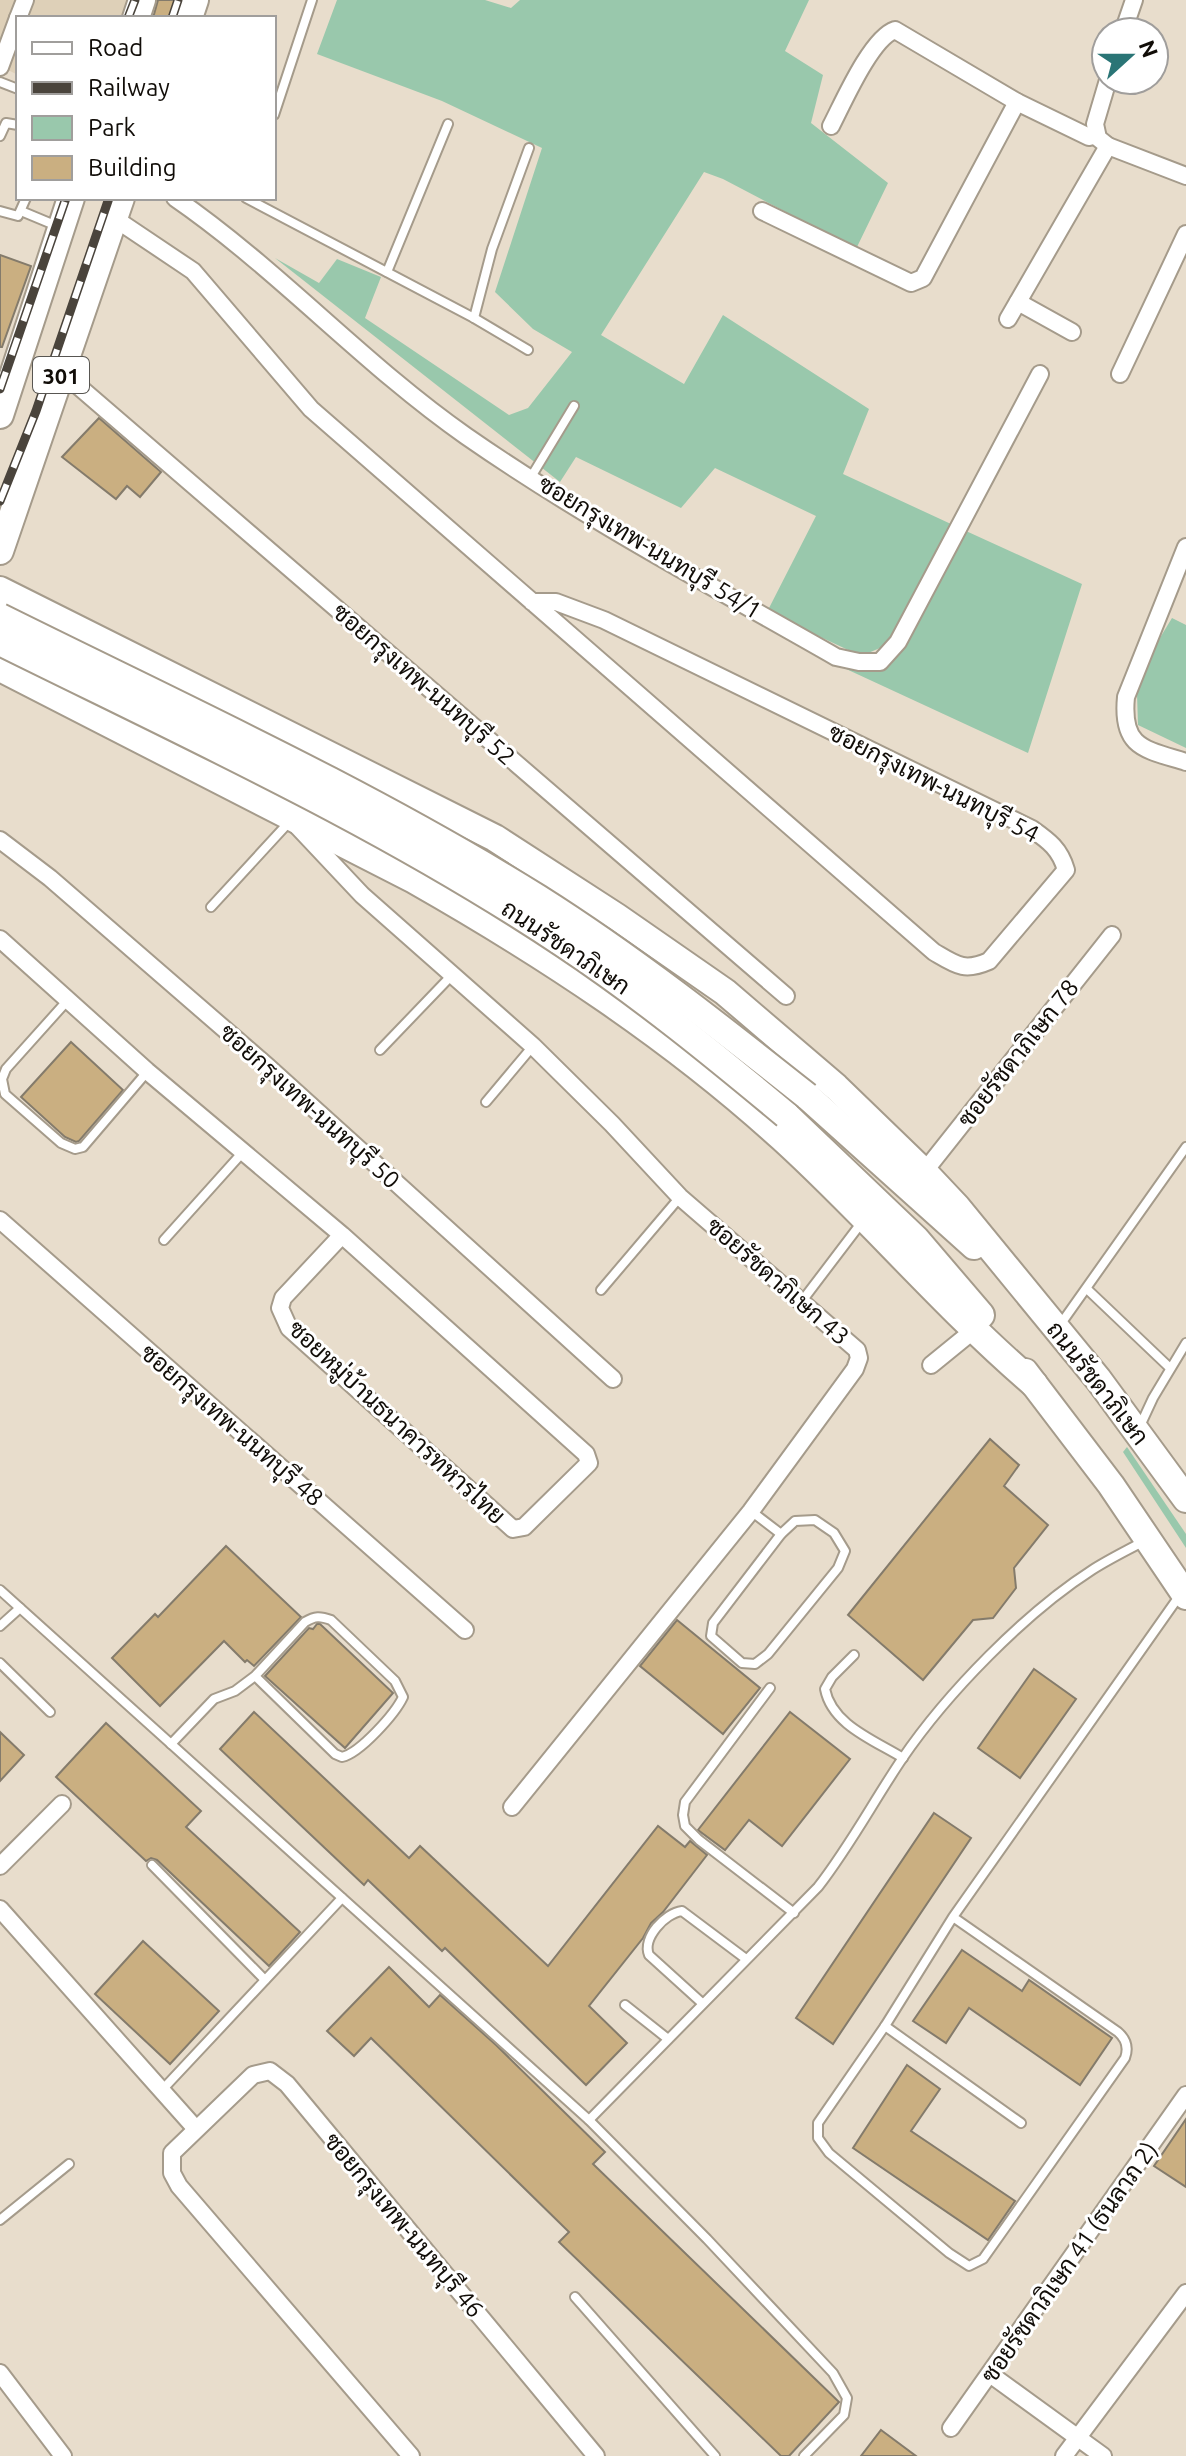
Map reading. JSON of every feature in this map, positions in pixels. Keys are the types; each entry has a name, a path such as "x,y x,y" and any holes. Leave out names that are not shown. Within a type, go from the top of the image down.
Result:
{"main road":[{"name":"301","path":"0,415 70,200"},
{"name":"301","path":"0,551 117,208"},
{"name":"ถนนรัชดาภิเษก","path":"0,590 495,838 725,992 784,1040 957,1207 1057,1329 1186,1499"},
{"name":"ถนนรัชดาภิเษก","path":"0,617 330,780 540,900 659,980 807,1096 948,1224 1006,1270"},
{"name":"ถนนรัชดาภิเษก","path":"0,642 280,779 487,895 622,984 687,1033 786,1115 916,1239 971,1302 1034,1384 1148,1539 1184,1594"},
{"name":"ถนนรัชดาภิเษก","path":"0,668 478,916 601,996 780,1136 866,1217 974,1330 1034,1384"},
{"path":"292,817 274,791 271,780 280,754 292,749 329,755"}],"street":[{"path":"0,67 16,23"},
{"path":"831,126 863,64 887,33 895,30 1017,102 1089,137 1186,176"},
{"path":"1102,140 1095,124 1103,96"},
{"path":"762,211 911,283 923,278 1017,102"},
{"path":"1008,319 1102,140"},
{"name":"ซอยกรุงเทพ-นนทบุรี 54/1","path":"178,200 213,224 396,382 466,436 603,522 836,657 859,662 880,662 898,642 1040,374"},
{"name":"ซอยกรุงเทพ-นนทบุรี 54","path":"117,208 193,271 311,409 532,602 934,952 955,965 972,968 989,961 1066,870 1062,856 1052,843 1032,829 604,620 556,602 532,602"},
{"path":"1120,374 1186,234"},
{"path":"1018,302 1072,332"},
{"name":"ซอยกรุงเทพ-นนทบุรี 52","path":"61,376 89,396 786,996"},
{"path":"1186,547 1182,569 1126,697 1124,716 1127,733 1142,749 1186,762"},
{"name":"ซอยรัชดาภิเษก 43","path":"292,817 362,895 533,1046 680,1197 857,1350 859,1358 855,1369 751,1511 512,1807"},
{"name":"ซอยกรุงเทพ-นนทบุรี 50","path":"0,840 50,878 267,1066 613,1379"},
{"name":"ซอยรัชดาภิเษก 78","path":"924,1172 1112,935"},
{"name":"ซอยหมู่บ้านธนาคารทหารไทย","path":"0,939 147,1071 342,1235 586,1454 589,1463 524,1527 513,1529 289,1328 280,1308 283,1298 342,1235"},
{"name":"ซอยกรุงเทพ-นนทบุรี 48","path":"0,1220 465,1630"},
{"path":"931,1365 974,1330"},
{"path":"0,1866 62,1804"},
{"path":"0,1909 196,2129"},
{"name":"ซอยกรุงเทพ-นนทบุรี 46","path":"411,2456 179,2186 172,2173 172,2153 253,2075 270,2071 287,2084 596,2456"},
{"name":"ซอยรัชดาภิเษก 41 (ธนลาภ 2)","path":"951,2428 1186,2095"},
{"path":"1064,2456 1186,2293"},
{"path":"0,2373 63,2456"},
{"path":"990,2374 1103,2456"}],"lane":[{"path":"276,109 312,0"},
{"path":"0,136 6,123 16,125"},
{"path":"387,272 448,124"},
{"path":"474,318 492,249 529,148"},
{"path":"0,211 15,217 25,200"},
{"path":"250,200 474,318 528,350"},
{"path":"21,211 61,228"},
{"path":"531,477 574,406"},
{"path":"211,907 292,817"},
{"path":"380,1050 452,975"},
{"path":"67,1001 6,1069 2,1079 5,1094 61,1143 75,1149 83,1147 147,1071"},
{"path":"486,1102 533,1046"},
{"path":"1057,1329 1186,1147"},
{"path":"164,1240 244,1151"},
{"path":"601,1290 680,1197"},
{"path":"802,1301 866,1217"},
{"path":"1087,1289 1170,1368"},
{"path":"1137,1432 1186,1343"},
{"path":"751,1511 781,1534"},
{"path":"815,1520 834,1533 845,1551 838,1568 768,1654 755,1664 742,1663 711,1636 713,1623 781,1534 795,1521 815,1520"},
{"path":"589,2120 794,1913 846,1852 903,1758 967,1678 1032,1617 1094,1569 1148,1539"},
{"path":"0,1590 589,2120 833,2373 847,2398 844,2415 804,2456"},
{"path":"953,1917 1118,2032 1128,2050 983,2259 975,2265 964,2264 949,2253 829,2153 818,2138 818,2123 885,2026 953,1917 1184,1594"},
{"path":"0,1626 20,1608"},
{"path":"171,1744 214,1699 235,1691 255,1676 305,1622 320,1616 331,1620 395,1681 403,1697 399,1706 364,1743 353,1753 342,1757 335,1754 255,1676"},
{"path":"854,1655 832,1677 825,1689 828,1705 843,1721 903,1758"},
{"path":"0,1663 50,1712"},
{"path":"770,1688 685,1802 683,1815 685,1826 699,1840 794,1913"},
{"path":"152,1865 265,1980"},
{"path":"163,2089 342,1898"},
{"path":"702,2003 649,1955 647,1941 667,1918 674,1912 682,1911 746,1959"},
{"path":"625,2005 668,2039"},
{"path":"885,2026 1021,2123"},
{"path":"0,2220 69,2164"},
{"path":"575,2297 715,2456"}],"shaded area":[{"path":"0,0 138,0 133,16 16,16 16,74 0,66"}],"green space":[{"path":"337,0 485,0 511,8 520,0 809,0 785,51 823,75 811,123 888,183 856,249 704,172 601,335 684,384 723,315 869,409 843,474 951,524 896,632 880,648 861,656 767,612 816,516 715,468 681,508 576,457 560,482 275,258 319,283 337,259 381,277 365,318 509,415 528,408 572,352 533,329 495,292 542,148 442,101 317,54"},
{"path":"966,531 1082,584 1028,753 844,668 880,671 906,644"},
{"path":"1172,618 1186,625 1186,748 1138,725 1137,694 1155,646"},
{"path":"1127,1447 1186,1534 1186,1548 1123,1452"}],"building":[{"path":"158,0 178,0 174,16 154,16"},
{"path":"0,255 31,266 2,347 0,347"},
{"path":"99,418 161,472 140,497 127,486 116,499 62,457"},
{"path":"71,1042 123,1090 76,1142 65,1137 21,1097"},
{"path":"990,1439 1019,1465 1004,1486 1048,1525 1014,1568 1016,1588 993,1618 973,1620 923,1680 848,1615"},
{"path":"226,1546 301,1617 254,1666 247,1660 245,1662 224,1641 160,1706 112,1658 155,1614 158,1617"},
{"path":"677,1620 760,1688 723,1734 640,1666"},
{"path":"317,1624 393,1693 345,1748 265,1676 309,1628 313,1629"},
{"path":"1034,1669 1076,1699 1020,1778 978,1748"},
{"path":"254,1712 409,1858 420,1846 548,1966 658,1826 685,1847 690,1841 707,1855 589,2006 627,2043 586,2085 445,1948 442,1951 368,1880 364,1885 220,1749"},
{"path":"790,1712 850,1759 782,1846 749,1820 725,1850 698,1830"},
{"path":"106,1723 201,1811 186,1827 300,1932 269,1966 157,1860 151,1858 146,1861 56,1777"},
{"path":"0,1732 24,1755 0,1781"},
{"path":"934,1813 971,1838 833,2044 796,2018"},
{"path":"143,1941 219,2011 170,2064 95,1994"},
{"path":"962,1950 1022,1991 1029,1980 1112,2038 1080,2085 969,2008 946,2043 913,2021"},
{"path":"389,1967 429,2007 440,1995 496,2045 605,2152 593,2164 839,2402 789,2456 781,2456 559,2242 569,2232 371,2038 354,2056 327,2031"},
{"path":"907,2065 940,2089 911,2131 1015,2201 988,2240 853,2148"},
{"path":"1186,2119 1186,2187 1154,2166"},
{"path":"881,2430 916,2456 861,2456"}],"railway":[{"path":"129,16 135,0"},
{"path":"173,16 178,0"},
{"path":"0,389 65,200"},
{"path":"0,501 36,411 108,200"}]}
